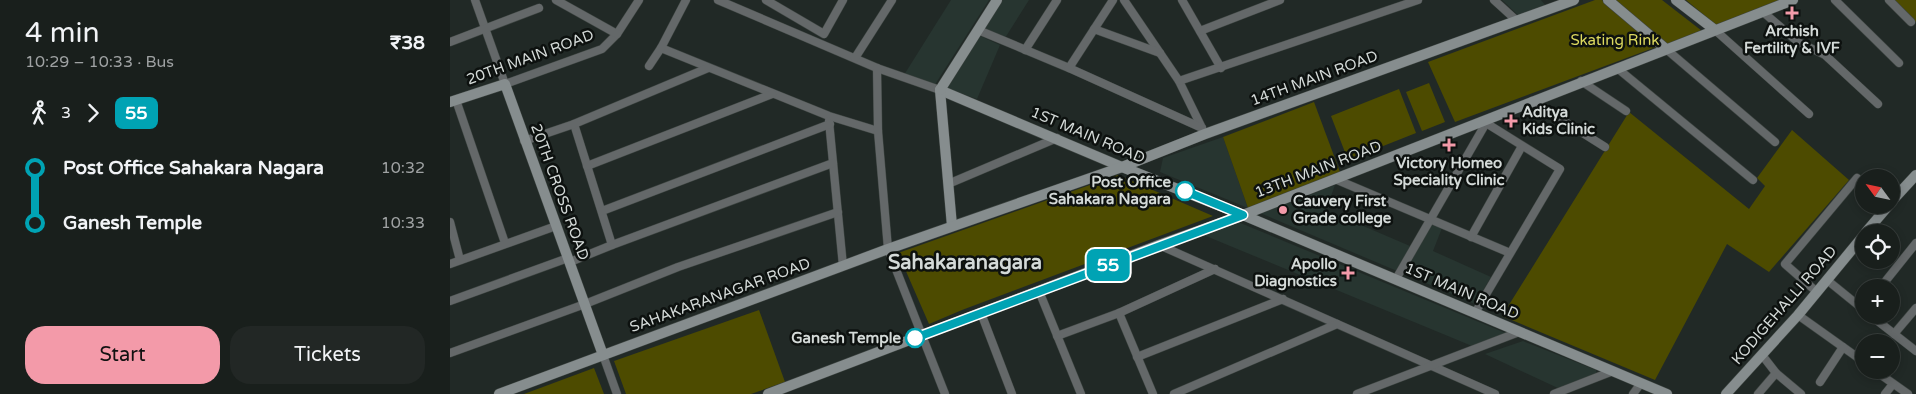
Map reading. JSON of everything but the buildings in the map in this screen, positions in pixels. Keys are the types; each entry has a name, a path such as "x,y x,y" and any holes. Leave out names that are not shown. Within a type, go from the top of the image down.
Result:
{"street":[{"name":"20TH CROSS ROAD","path":"475,0 524,141 617,394"},
{"path":"556,0 617,34"},
{"name":"20TH MAIN ROAD","path":"453,101 602,49 617,34 639,0"},
{"path":"649,66 661,48 686,0"},
{"name":"1ST MAIN ROAD","path":"718,0 877,68 940,90 1243,215 1667,394"},
{"path":"766,0 824,34 843,0"},
{"path":"855,58 892,0"},
{"path":"952,226 940,90 997,0"},
{"path":"1025,50 1057,0"},
{"path":"1069,68 1112,0"},
{"path":"1124,0 1179,81 1203,131"},
{"path":"1182,0 1221,68"},
{"path":"1255,0 1262,6"},
{"path":"1200,31 1280,0"},
{"path":"1179,81 1418,0"},
{"path":"1494,0 1516,20"},
{"name":"14TH MAIN ROAD","path":"1122,166 1203,131 1574,0"},
{"path":"1608,0 1775,142"},
{"path":"1676,0 1715,30 1809,114"},
{"name":"13TH MAIN ROAD","path":"768,394 1159,245 1243,215 1484,122 1581,81 1793,0"},
{"path":"1835,0 1899,63"},
{"path":"1889,0 1911,22"},
{"path":"450,42 539,8"},
{"path":"776,26 785,11"},
{"path":"1763,12 1798,42 1825,55 1878,104"},
{"path":"1094,29 1160,53"},
{"path":"978,30 1069,68 1203,131"},
{"path":"661,48 829,120 878,131"},
{"path":"524,141 574,124 708,68"},
{"path":"877,68 878,131 888,249 922,335 942,393"},
{"path":"1617,68 1753,180"},
{"path":"1581,81 1626,111"},
{"path":"587,166 772,94"},
{"path":"453,101 505,243"},
{"path":"1532,101 1605,147"},
{"path":"829,120 843,266"},
{"path":"602,211 829,120"},
{"path":"1396,279 1484,122 1560,169 1475,313"},
{"path":"574,124 612,245"},
{"path":"948,184 1057,138"},
{"path":"1471,236 1522,146"},
{"path":"450,301 612,245 833,163"},
{"name":"SAHAKARANAGAR ROAD","path":"499,394 888,249 1122,166"},
{"path":"1900,192 1916,175"},
{"path":"1335,179 1510,253"},
{"path":"1817,292 1785,264 1855,180"},
{"path":"450,353 585,304 678,267 838,212"},
{"name":"KODIGEHALLI ROAD","path":"1873,224 1882,214"},
{"path":"450,222 460,260"},
{"path":"450,264 556,226"},
{"path":"1887,279 1916,243"},
{"path":"1159,245 1495,394"},
{"name":"KODIGEHALLI ROAD","path":"1726,394 1798,315 1855,246"},
{"path":"1058,336 1118,313 1215,269"},
{"path":"1827,280 1855,303"},
{"path":"1039,291 1081,394"},
{"path":"1137,357 1283,300"},
{"path":"1881,324 1894,334 1916,308"},
{"path":"981,313 1012,394"},
{"path":"1118,313 1153,394"},
{"path":"1798,315 1855,356"},
{"path":"1174,394 1337,324"},
{"path":"1357,394 1519,332"},
{"path":"1900,339 1916,351"},
{"path":"1820,382 1843,347"},
{"path":"1762,355 1776,374 1800,394"},
{"path":"1554,394 1613,372"},
{"path":"1758,394 1776,374"},
{"path":"1886,379 1908,394"},
{"path":"1633,394 1641,383"},
{"path":"1885,394 1893,384"}],"shaded area":[{"path":"951,0 989,0 934,86 904,75"},
{"path":"1003,0 1029,0 1005,38 984,29"},
{"path":"1502,0 1541,0 1546,6 1519,16"},
{"path":"980,36 1000,45 977,99 946,88"},
{"path":"1223,137 1248,208 1160,172 1163,158"},
{"path":"1335,185 1326,210 1410,246 1397,271 1260,213"},
{"path":"1238,222 1508,334 1472,346 1201,234"},
{"path":"1430,223 1442,228 1433,251 1491,277 1475,304 1405,274"},
{"path":"1523,341 1596,370 1597,376 1560,389 1485,354"}],"green space":[{"name":"Skating Rink","path":"1595,0 1602,0 1656,47 1455,122 1428,62"},
{"path":"1614,0 1662,0 1702,31 1667,44"},
{"path":"1686,0 1784,0 1716,25"},
{"path":"1894,0 1916,0 1916,22"},
{"path":"1429,83 1445,122 1422,131 1406,92"},
{"path":"1399,89 1416,133 1348,160 1331,116"},
{"path":"1314,102 1340,172 1248,208 1223,137"},
{"path":"1629,112 1749,209 1765,186 1757,178 1792,130 1849,180 1769,272 1727,244 1655,380 1502,316"},
{"path":"1118,175 1213,216 929,324 898,253"},
{"path":"759,310 785,382 751,394 626,394 614,361"},
{"path":"594,368 604,394 524,394"}],"bus line":[{"name":"55","path":"915,338 1243,215 1185,191"}],"place":[{"name":"Archish Fertility & IVF","path":"1792,13"},
{"name":"Aditya Kids Clinic","path":"1511,121"},
{"name":"Victory Homeo Speciality Clinic","path":"1449,145"},
{"name":"Post Office Sahakara Nagara","path":"1185,191"},
{"name":"Cauvery First Grade college","path":"1283,210"},
{"name":"Apollo Diagnostics","path":"1348,273"},
{"name":"Ganesh Temple","path":"915,338"}],"district":[{"name":"Sahakaranagara","path":"965,263"}]}
